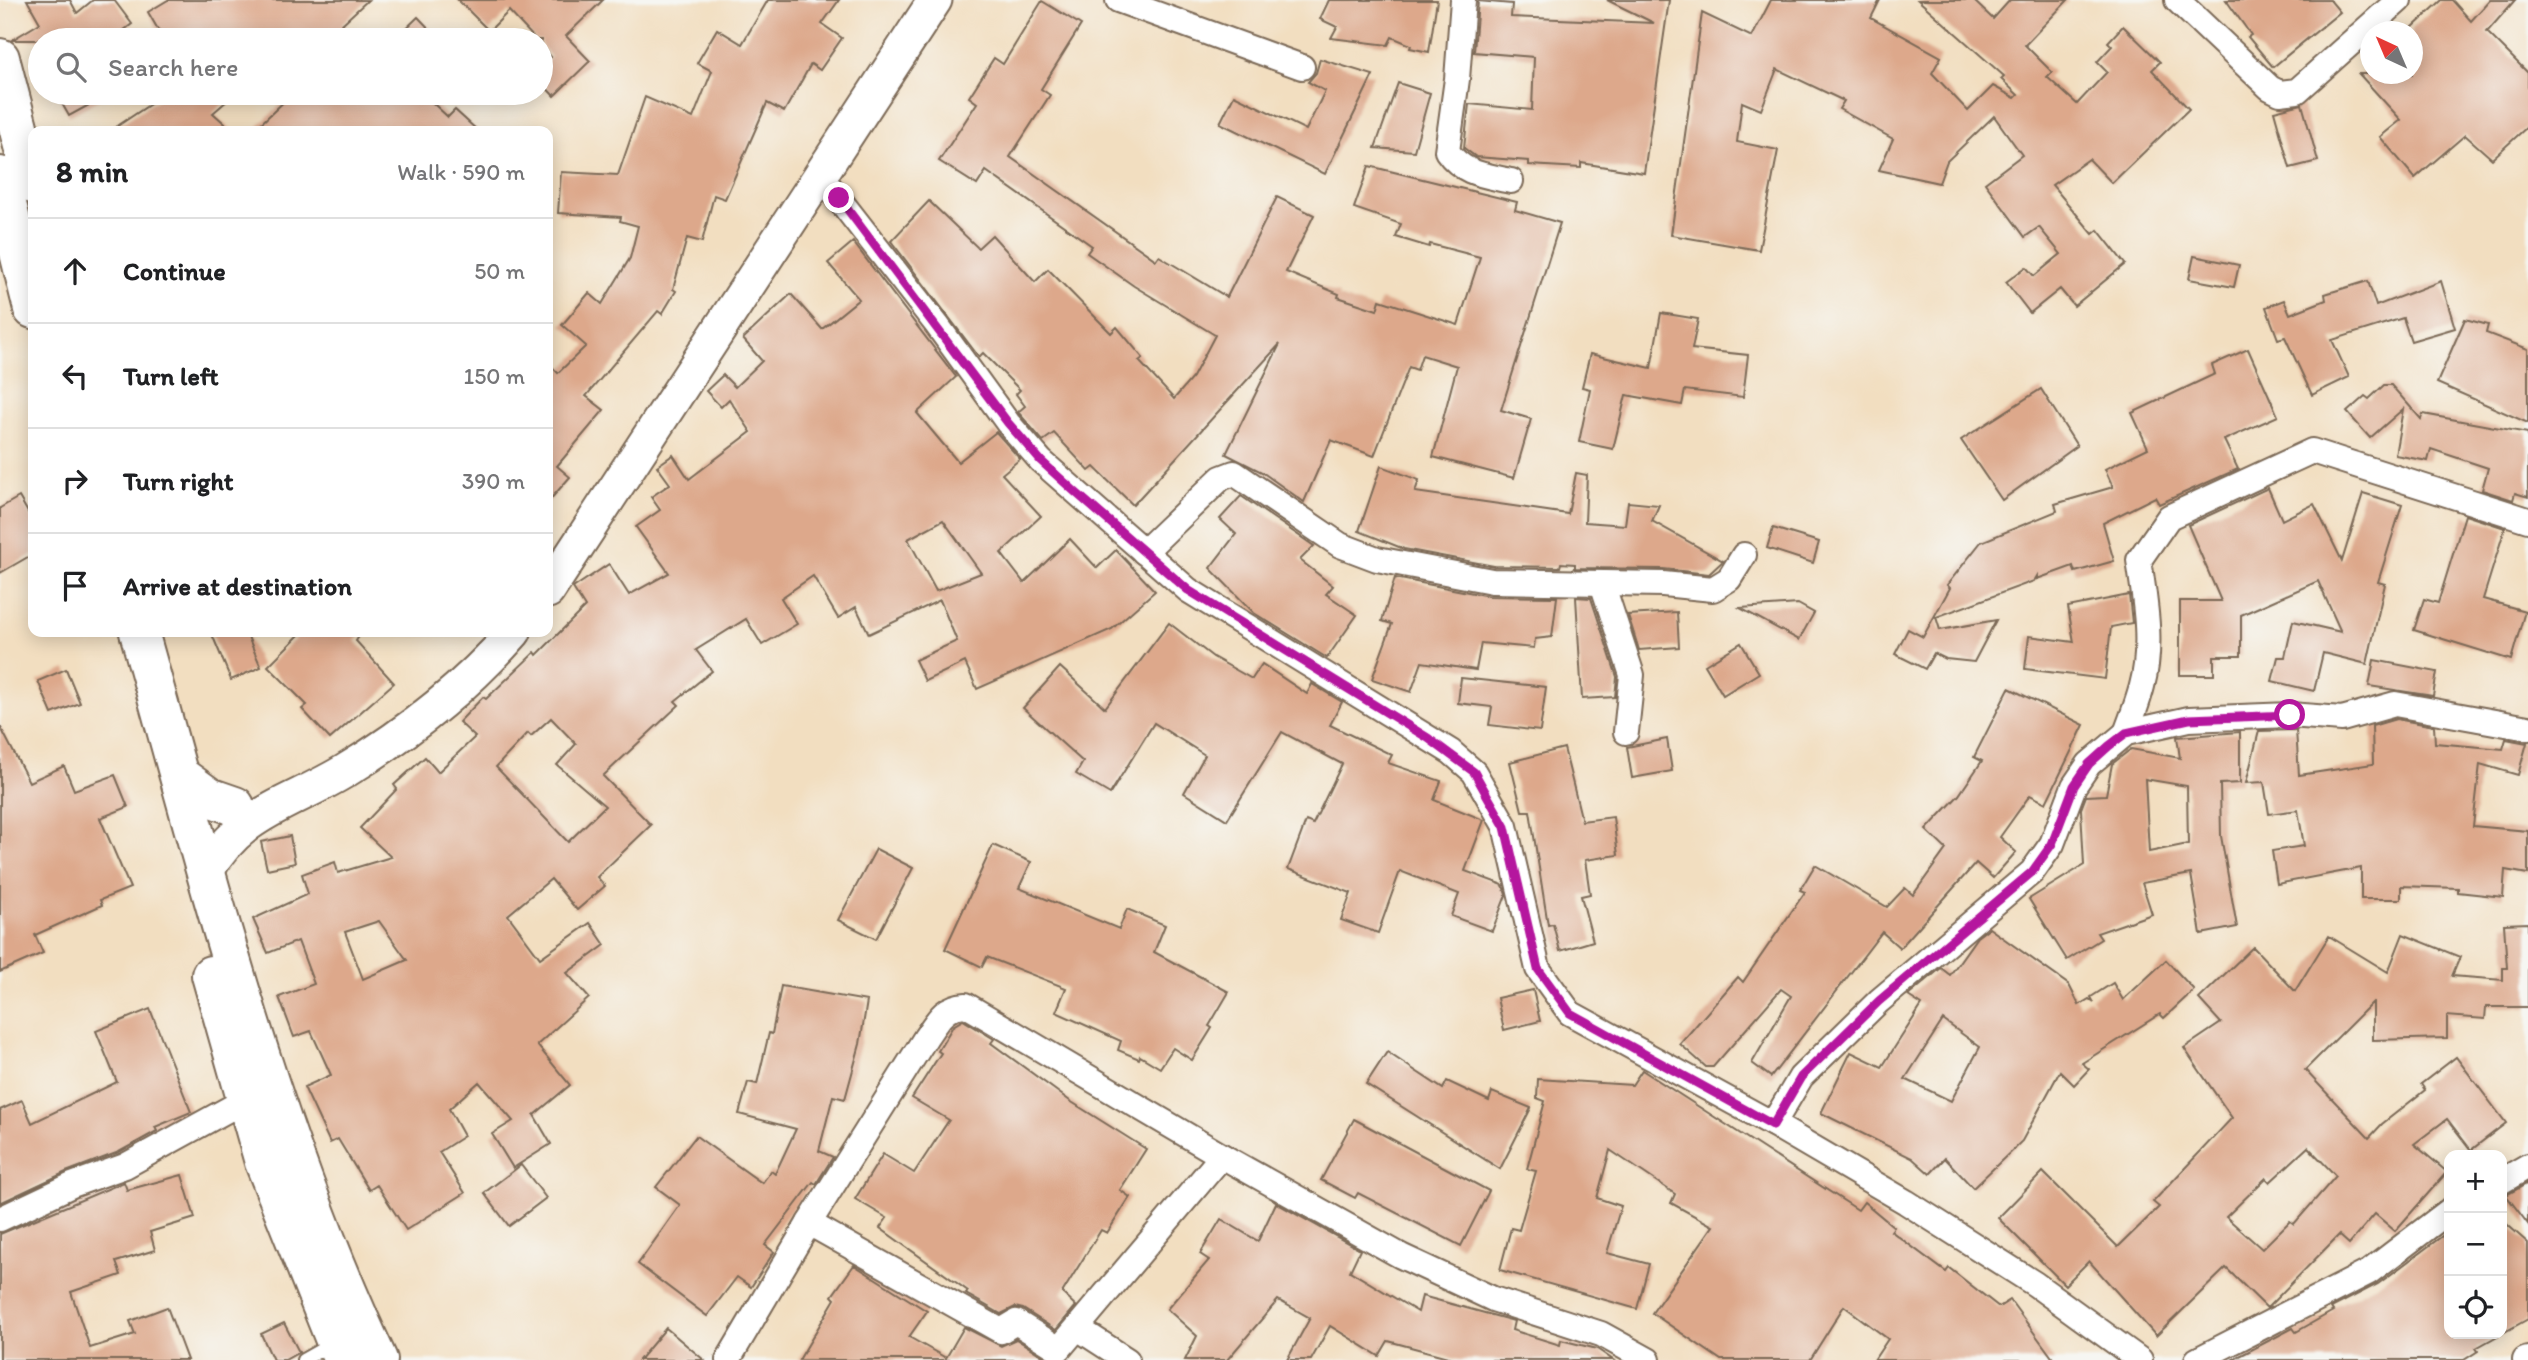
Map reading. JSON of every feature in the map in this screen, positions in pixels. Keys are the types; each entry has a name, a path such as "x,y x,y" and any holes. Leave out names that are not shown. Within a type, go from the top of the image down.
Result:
{"main road":[{"path":"553,547 634,430 914,0"},
{"path":"553,583 934,0"},
{"path":"0,58 28,165"},
{"path":"0,176 28,289"},
{"path":"118,637 264,1162 327,1354"},
{"path":"140,637 205,874 302,1182 346,1291 379,1360"},
{"path":"195,831 235,806 284,783 416,701 482,637"},
{"path":"205,874 229,839 246,823 346,771 422,720 458,690 509,637"},
{"path":"180,776 209,797 235,806"}],"street":[{"path":"1118,0 1302,67"},
{"path":"1463,0 1457,79 1447,151 1456,165 1471,173 1511,181"},
{"path":"2177,0 2270,88 2280,93 2297,91 2399,0"},
{"path":"821,176 937,325 1008,423 1041,461 1188,590 1439,745 1474,772 1505,827 1538,969 1570,1013 1906,1202 2035,1284 2122,1356"},
{"path":"2126,733 2143,684 2146,649 2147,623 2139,560 2169,517 2312,451 2528,520"},
{"path":"1144,552 1221,478 1234,473 1340,545 1377,559 1492,581 1713,589 1729,579 1744,555"},
{"path":"1602,583 1632,675 1626,732"},
{"path":"1773,1125 1801,1077 1879,1001 2032,872 2052,844 2074,786 2089,764 2126,733 2189,719 2290,715 2342,719 2395,704 2528,728"},
{"path":"728,1360 809,1223 941,1014 958,1005 975,1008 1222,1156 1401,1256 1493,1298 1601,1334 1648,1360"},
{"path":"0,1219 72,1185 125,1167 247,1099"},
{"path":"809,1223 1001,1331 1016,1322 1059,1349 1079,1329 1222,1156"},
{"path":"2507,1178 2528,1166"},
{"path":"2197,1360 2369,1272 2446,1213"},
{"path":"1079,1329 1128,1360"}],"building":[{"path":"27,0 70,0 77,13 93,0 114,0 132,24 127,28 32,28 40,23"},
{"path":"168,0 368,0 342,24 346,28 157,28 148,12"},
{"path":"458,0 603,0 566,36 590,61 554,96 553,28 525,28 509,11 492,28 486,28"},
{"path":"768,0 839,0 822,24 842,38 820,70 811,64 784,112 767,103 725,199 714,195 702,242 687,238 673,289 676,291 662,314 658,311 586,396 604,410 557,466 570,477 553,496 553,368 558,373 586,346 562,325 589,293 602,304 630,258 638,226 620,221 621,217 558,213 561,172 618,175 645,97 693,118 712,71 697,63 717,29 742,44"},
{"path":"1329,0 1437,0 1429,52 1410,48 1411,45 1392,37 1388,45 1331,38 1337,27 1320,19"},
{"path":"1607,0 1669,0 1644,173 1581,163 1581,168 1529,165 1529,161 1476,157 1464,148 1469,104 1532,110 1534,57 1474,52 1478,1 1512,4 1511,17 1654,23"},
{"path":"1771,0 1880,0 1871,18 1941,57 1932,73 1968,111 1993,86 2015,98 2018,95 2001,79 2004,76 1918,0 1973,0 1993,19 2010,0 2068,0 2025,45 2052,72 2047,77 2077,104 2107,72 2097,62 2112,46 2108,42 2123,26 2160,62 2152,70 2189,109 2112,183 2089,159 2052,185 2093,234 2098,230 2125,264 2074,306 2060,289 2030,313 2006,282 2026,267 2034,276 2061,254 2039,227 2025,237 1985,183 2022,155 1994,116 1947,161 1939,183 1879,170 1893,139 1839,109 1844,101 1777,69 1761,110 1742,102 1737,142 1778,150 1759,250 1671,235 1702,13 1752,37"},
{"path":"2226,0 2330,0 2340,12 2273,67 2248,37 2251,35"},
{"path":"2442,0 2452,0 2471,21 2490,0 2515,0 2487,32 2528,73 2528,126 2492,159 2465,135 2415,178 2380,137 2401,120 2368,84 2423,84 2423,21 2420,21"},
{"path":"1042,1 1081,25 1041,89 1050,95 1010,157 1156,260 1159,256 1227,297 1277,197 1314,215 1286,272 1339,294 1338,297 1377,310 1380,300 1458,325 1480,257 1396,237 1401,224 1354,208 1369,166 1517,202 1515,210 1560,223 1501,410 1531,419 1514,478 1433,457 1457,366 1422,355 1417,370 1409,367 1374,456 1331,440 1304,502 1262,472 1226,454 1280,344 1133,505 1094,467 1089,471 1054,433 1043,441 1018,412 1025,406 1016,394 1020,390 983,353 979,357 891,241 929,201 978,248 992,235 1035,282 1048,269 1111,333 1117,327 1143,358 1139,361 1174,399 1193,377 1215,335 1134,286 1087,253 1092,246 986,171 977,185 939,161 977,103 969,97 994,58 1003,64"},
{"path":"418,17 429,28 407,28"},
{"path":"28,30 28,40 12,40"},
{"path":"1320,59 1373,75 1325,174 1220,123 1234,95 1306,130 1325,91 1308,82 1316,73"},
{"path":"1398,83 1430,93 1414,151 1375,148"},
{"path":"2302,104 2318,161 2290,168 2274,111"},
{"path":"63,105 89,105 69,116"},
{"path":"149,105 222,105 213,113 227,126 118,126"},
{"path":"280,105 435,105 448,117 455,110 473,126 258,126"},
{"path":"853,242 956,377 917,413 958,462 996,432 1020,459 1002,474 1041,516 1001,553 1024,583 1070,539 1097,568 1116,550 1155,591 1112,629 977,689 965,662 925,681 915,660 957,641 940,600 869,634 856,607 838,618 813,576 781,598 797,624 762,645 746,619 696,650 712,671 675,701 679,705 603,776 651,825 597,877 605,886 577,910 551,879 508,915 540,958 590,923 605,945 567,973 589,998 537,1045 570,1085 534,1115 551,1144 513,1168 492,1134 513,1121 479,1082 449,1109 464,1136 439,1152 465,1193 406,1230 377,1185 369,1190 338,1139 330,1143 304,1087 331,1075 311,1031 294,1037 279,997 314,984 298,941 268,953 253,919 308,894 302,874 335,862 338,873 391,857 360,828 397,789 394,785 425,757 438,772 475,737 459,722 483,697 486,699 535,652 537,655 585,607 573,588 609,564 629,595 669,573 636,527 660,510 651,497 670,484 657,466 673,455 689,479 751,432 729,399 721,407 706,391 723,375 735,387 762,361 743,339 791,294 822,329 859,299 828,263","holes":["943,520 981,573 936,591 908,539","551,718 576,744 557,765 605,806 568,842 496,767 528,733 531,736","379,921 407,960 363,979 345,932"]},
{"path":"2194,256 2239,265 2234,287 2189,279"},
{"path":"2368,281 2376,306 2441,281 2455,328 2411,341 2403,318 2332,340 2349,377 2312,395 2285,337 2278,339 2266,307 2284,300 2290,314 2326,300 2325,294"},
{"path":"1661,313 1698,319 1692,349 1748,355 1743,397 1685,390 1682,405 1626,395 1613,449 1579,442 1590,389 1582,387 1590,354 1651,368"},
{"path":"2465,319 2488,325 2486,333 2528,349 2528,423 2437,383"},
{"path":"2248,349 2278,416 2224,440 2238,469 2159,504 2155,497 2103,523 2114,561 2075,572 2073,566 2037,579 2037,576 2034,581 1936,617 1940,630 1996,620 1974,662 1946,659 1934,653 1925,669 1895,654 1908,629 1923,637 1950,588 1947,585 1981,542 2057,511 2055,504 2113,487 2105,469 2148,448 2132,413 2215,374 2212,365"},
{"path":"2384,385 2391,385 2421,419 2423,414 2528,433 2528,497 2515,493 2513,500 2482,490 2488,468 2431,449 2428,461 2395,455 2403,409 2370,438 2347,412 2365,396 2369,399"},
{"path":"2041,389 2077,446 2002,500 1961,440"},
{"path":"1381,466 1419,480 1415,492 1568,514 1576,473 1587,475 1585,522 1625,525 1628,502 1659,505 1652,521 1723,561 1709,574 1663,569 1575,568 1575,564 1561,563 1560,567 1494,566 1404,549 1359,531"},
{"path":"2268,488 2282,520 2314,504 2342,561 2363,493 2402,505 2378,582 2385,584 2367,664 2323,653 2314,691 2272,681 2278,657 2285,657 2293,621 2341,632 2318,581 2241,615 2241,656 2214,656 2214,675 2180,675 2180,601 2221,601 2188,525"},
{"path":"1241,496 1314,546 1300,560 1333,586 1326,594 1357,615 1327,658 1254,613 1210,568 1236,534 1220,519"},
{"path":"19,497 28,512 28,557 0,573 0,508"},
{"path":"2465,515 2505,528 2483,599 2525,611 2511,660 2414,630 2424,599 2438,603"},
{"path":"1773,528 1819,542 1813,563 1767,548"},
{"path":"1395,578 1489,596 1557,597 1552,637 1535,639 1534,648 1481,643 1476,670 1422,662 1411,692 1372,679 1392,624 1382,621"},
{"path":"2129,595 2132,623 2111,627 2105,679 2025,669 2029,636 2074,642 2068,607"},
{"path":"1576,597 1591,598 1617,677 1615,697 1582,699"},
{"path":"1798,604 1814,613 1799,640 1740,608"},
{"path":"1677,612 1679,647 1639,650 1628,615"},
{"path":"1169,623 1213,657 1252,679 1262,664 1307,694 1312,684 1342,702 1330,725 1392,755 1388,763 1441,781 1434,800 1484,820 1465,871 1503,885 1506,895 1492,931 1451,916 1459,894 1400,871 1378,933 1341,920 1351,893 1288,869 1306,821 1313,824 1342,764 1282,732 1227,820 1184,793 1205,755 1154,723 1110,794 1076,774 1083,762 1023,708 1060,667 1105,708"},
{"path":"213,637 248,637 261,667 231,680"},
{"path":"297,637 359,637 356,641 394,683 330,739 302,709 307,705 268,666"},
{"path":"1741,643 1759,673 1723,695 1705,665"},
{"path":"2374,660 2437,672 2433,696 2369,686"},
{"path":"66,669 80,703 52,714 38,681"},
{"path":"1461,678 1546,687 1540,731 1489,725 1492,707 1458,703"},
{"path":"2009,688 2084,725 2046,803 2030,795 2000,837 2016,852 1993,878 1976,863 1900,948 1882,932 1771,1077 1752,1063 1791,996 1781,989 1713,1067 1706,1067 1680,1044 1738,977 1743,982 1805,892 1800,890 1815,865 1887,907 1905,888 1913,895 1946,849 1926,830 1959,795 1982,761 1974,757"},
{"path":"2396,719 2434,726 2435,743 2503,749 2506,739 2527,743 2518,775 2480,764 2473,826 2528,831 2528,874 2505,870 2503,897 2458,892 2458,888 2401,886 2401,899 2361,899 2361,868 2277,884 2272,851 2304,846 2298,810 2269,814 2264,782 2246,783 2259,731 2296,730 2299,775 2373,764 2372,726"},
{"path":"0,726 29,782 64,766 74,790 115,775 128,807 100,818 130,888 100,900 102,905 35,935 43,953 0,972"},
{"path":"2240,732 2240,783 2220,784 2221,836 2237,927 2201,934 2191,874 2142,883 2152,914 2097,933 2101,939 2067,960 2029,899 2084,865 2081,809 2086,796 2106,795 2112,764 2131,749 2180,758 2177,737","holes":["2145,779 2187,786 2188,844 2149,852"]},
{"path":"1667,739 1672,771 1632,778 1627,747"},
{"path":"1564,748 1582,821 1613,817 1618,855 1585,860 1590,894 1581,896 1593,941 1560,951 1553,924 1548,925 1530,811 1522,811 1510,762"},
{"path":"290,836 295,863 267,869 261,842"},
{"path":"993,845 1031,862 1019,888 1119,929 1127,909 1165,925 1154,952 1229,992 1209,1026 1212,1028 1192,1060 1173,1048 1160,1068 1140,1056 1139,1059 1118,1050 1121,1041 1056,1012 1066,988 987,957 982,967 945,949"},
{"path":"876,849 913,868 876,939 838,920"},
{"path":"2528,923 2528,1007 2486,1007 2485,1019 2447,1016 2447,1038 2373,1040 2373,1002 2305,1070 2369,1138 2382,1124 2425,1090 2421,1084 2456,1057 2506,1123 2471,1150 2447,1119 2414,1144 2444,1169 2444,1175 2395,1231 2375,1214 2349,1244 2339,1235 2267,1308 2226,1268 2156,1336 2089,1261 2065,1285 1998,1218 2043,1172 2118,1247 2159,1207 2153,1202 2232,1118 2184,1048 2221,1023 2199,999 2253,947 2295,991 2329,936 2388,972 2403,934 2460,957 2452,976 2503,980 2503,968 2507,968 2504,924","holes":["2308,1147 2336,1176 2294,1224 2290,1221 2262,1249 2226,1217 2266,1178 2270,1182"]},
{"path":"1989,928 2069,985 2079,1005 2089,999 2094,1003 2091,997 2113,983 2123,1000 2166,960 2194,990 2164,1018 2160,1014 2082,1063 2089,1069 2074,1085 2060,1071 2022,1141 1973,1188 1945,1158 1930,1174 1912,1158 1821,1113 1851,1052 1882,1067 1922,1005 1908,996 1941,968 1950,975 1977,937","holes":["1943,1020 1980,1047 1951,1101 1905,1079"]},
{"path":"781,986 867,1001 860,1044 845,1099 833,1096 819,1151 833,1157 816,1184 813,1182 765,1245 774,1252 751,1287 737,1277 707,1316 638,1264 680,1205 656,1187 696,1136 762,1183 771,1171 775,1174 796,1129 739,1114 748,1082 757,1084 769,1033 772,1034"},
{"path":"1533,990 1540,1021 1504,1030 1497,998"},
{"path":"150,1009 191,1112 155,1127 157,1131 119,1152 66,1172 0,1203 0,1110 22,1100 32,1123 117,1082 96,1031"},
{"path":"963,1020 994,1039 991,1043 1070,1101 1146,1149 1120,1190 1130,1197 1107,1233 1101,1230 1062,1293 1076,1306 1056,1330 1023,1309 1015,1307 1001,1314 966,1294 968,1291 880,1228 887,1218 855,1199 883,1154 914,1173 949,1120 912,1098 941,1053 938,1051 953,1026"},
{"path":"1387,1052 1443,1089 1447,1081 1489,1101 1492,1092 1531,1108 1500,1169 1366,1084"},
{"path":"1642,1070 1858,1210 1864,1202 1894,1227 1891,1231 1946,1272 1949,1268 1999,1307 2010,1300 2054,1360 1874,1360 1888,1339 1844,1306 1810,1360 1721,1360 1652,1313 1713,1226 1671,1203 1675,1194 1610,1150 1597,1198 1621,1206 1607,1253 1649,1264 1637,1309 1500,1270 1511,1228 1519,1230 1536,1171 1527,1169 1545,1101 1537,1098 1538,1079 1632,1085"},
{"path":"1354,1119 1489,1191 1461,1246 1358,1193 1355,1198 1321,1180"},
{"path":"521,1165 546,1198 509,1226 484,1193"},
{"path":"182,1175 195,1218 150,1232 155,1250 116,1262 121,1275 71,1292 90,1348 135,1334 130,1321 167,1307 187,1360 0,1360 0,1234 124,1182 127,1190"},
{"path":"2528,1183 2528,1224 2507,1196"},
{"path":"1276,1203 1360,1250 1350,1271 1418,1312 1422,1296 1514,1321 1512,1330 1560,1345 1561,1340 1597,1349 1613,1360 1459,1360 1388,1341 1379,1356 1330,1326 1311,1360 1287,1360 1310,1318 1278,1300 1227,1360 1185,1360 1197,1336 1167,1309 1209,1260 1200,1254 1221,1219 1258,1241"},
{"path":"2507,1224 2528,1243 2528,1319 2507,1331"},
{"path":"2444,1235 2444,1339 2492,1339 2476,1348 2478,1351 2464,1360 2232,1360 2293,1328 2296,1332 2333,1311 2331,1308 2378,1284"},
{"path":"854,1265 927,1311 909,1337 946,1358 964,1327 1001,1346 1016,1339 1049,1360 799,1360 835,1299 832,1296"},
{"path":"284,1323 299,1352 285,1360 273,1360 261,1334"},
{"path":"666,1328 704,1360 639,1360"}],"route":[{"path":"839,198 1008,423 1041,461 1073,490 1188,590 1451,752 1474,772 1505,827 1538,969 1570,1013 1773,1125 1801,1077 1879,1001 2032,872 2052,844 2074,786 2089,764 2109,746 2126,733 2189,719 2290,715"}]}
